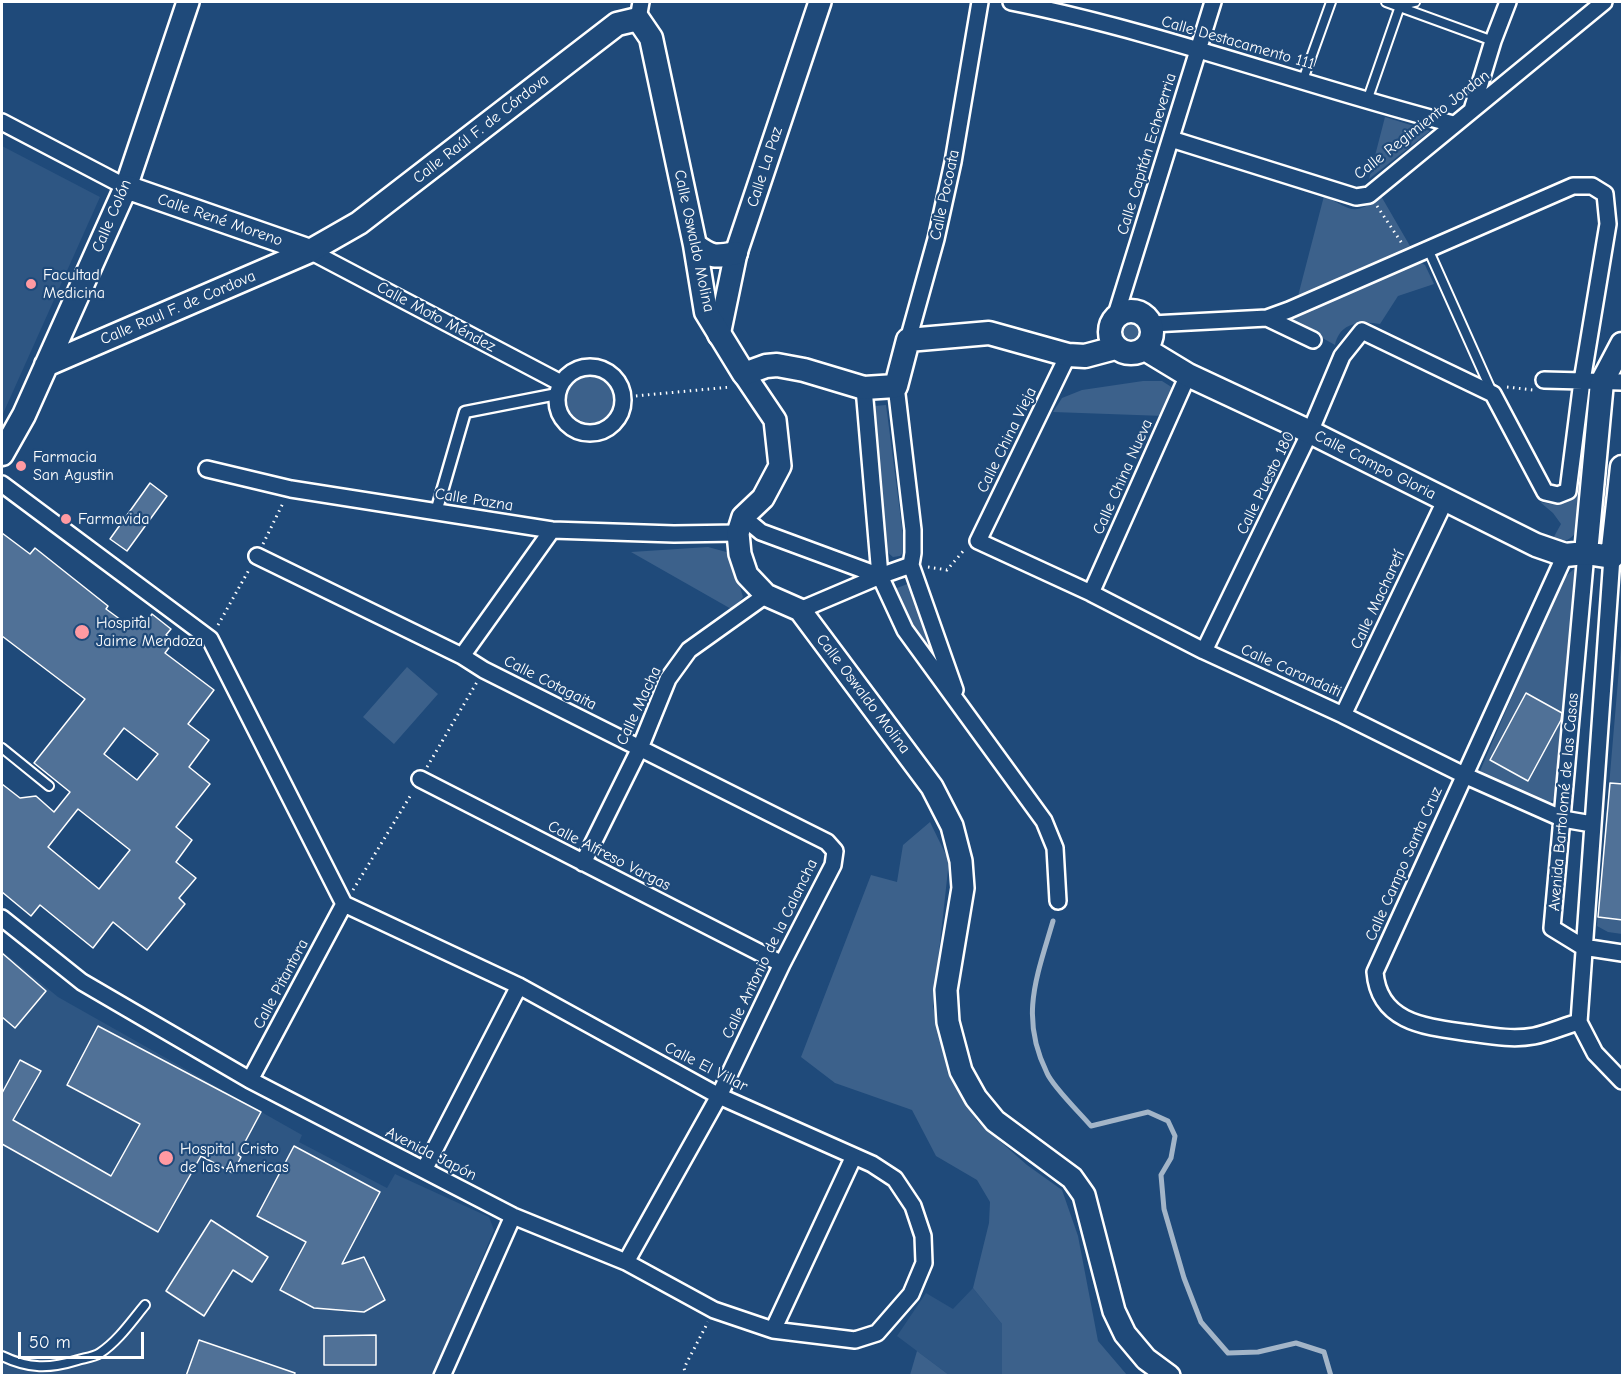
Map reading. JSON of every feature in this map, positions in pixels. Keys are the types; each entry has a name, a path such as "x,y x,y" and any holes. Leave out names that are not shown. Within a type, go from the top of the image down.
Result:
{"main road":[{"name":"Calle Colón","path":"2,454 24,415 126,187 188,2"},
{"name":"Calle La Paz","path":"719,335 736,253 820,2"},
{"name":"Calle Oswaldo Molina","path":"639,10 651,38 695,245 706,312 747,380 775,420 780,466 763,498 741,525 740,554 747,575 766,595 800,610 932,787 952,826 961,861 963,888 946,990 948,1022 961,1071 976,1098 995,1121 1072,1178 1083,1195 1114,1311 1125,1334 1146,1359 1169,1376"},
{"name":"Calle Raúl F. de Córdova","path":"310,251 359,223 617,24 639,10"},
{"name":"Calle René Moreno","path":"126,187 310,251"},
{"path":"695,245 714,256 736,253"},
{"name":"Calle Raul F. de Cordova","path":"46,365 310,251"},
{"path":"908,340 989,333 1068,355 1085,356 1115,348 1133,354 1145,349 1152,338 1152,324 1148,318 1135,311 1121,313 1115,318 1110,331 1115,348"},
{"name":"Calle Pocoata","path":"896,386 908,340"},
{"name":"Avenida Bartolomé de las Casas","path":"1576,554 1602,382 1623,344"},
{"name":"Calle Campo Gloria","path":"1145,349 1188,375 1310,432 1536,545 1576,554 1612,556"},
{"path":"747,380 766,366 777,365 804,370 864,388 896,386"},
{"name":"Avenida Bartolomé de las Casas","path":"1612,556 1623,466"}],"street":[{"name":"Calle Pocoata","path":"908,340 936,239 953,162 980,2"},
{"name":"Calle Destacamento 111","path":"1011,2 1080,16 1303,80 1367,102 1454,124"},
{"name":"Calle Capitán Echeverria","path":"1115,318 1213,2"},
{"path":"1472,110 1492,41 1508,2"},
{"name":"Calle Regimiento Jordan","path":"1170,140 1356,197 1369,195 1604,2"},
{"name":"Calle René Moreno","path":"2,122 126,187"},
{"path":"1152,324 1267,318 1573,186 1592,186 1605,194 1615,225 1602,382 1568,490 1558,495 1545,492 1493,394"},
{"name":"Calle Moto Méndez","path":"310,251 559,388"},
{"path":"1267,318 1313,340"},
{"name":"Calle Puesto 180","path":"1204,651 1310,432 1342,356 1362,332 1493,394"},
{"name":"Calle China Vieja","path":"978,541 1068,355"},
{"path":"587,366 608,371 616,378 624,397 618,419 599,432 588,434 567,425 557,405 559,388 568,374 587,366"},
{"name":"Calle China Nueva","path":"1091,593 1188,375"},
{"path":"1544,380 1602,382"},
{"path":"896,386 913,530 911,565 961,707"},
{"path":"436,512 465,412 559,388"},
{"path":"864,388 880,576 905,630 1044,821 1055,848 1058,901"},
{"name":"Calle Pazna","path":"207,470 291,489 552,530 674,534 741,525"},
{"path":"2,484 210,639 344,904"},
{"name":"Calle Macharetí","path":"1343,715 1445,501"},
{"path":"741,525 880,576"},
{"path":"462,656 552,530"},
{"name":"Calle Carandaiti","path":"978,541 1091,593 1204,651 1343,715 1464,775 1563,819 1592,824"},
{"name":"Calle Campo Santa Cruz","path":"1576,554 1464,775 1375,972 1376,986 1383,1000 1402,1016 1421,1026 1503,1038 1534,1036 1579,1022"},
{"name":"Avenida Bartolomé de las Casas","path":"1576,554 1563,819 1552,928 1583,947 1612,556"},
{"name":"Calle Cotagaita","path":"257,556 462,656 484,670 827,842"},
{"path":"800,610 911,565"},
{"name":"Calle Macha","path":"583,863 640,748 669,679 689,650 766,595"},
{"name":"Calle Alfreso Vargas","path":"420,779 782,963"},
{"name":"Calle Antonio de la Calancha","path":"626,1262 719,1096 782,963 833,865 834,851 827,842"},
{"name":"Calle El Villar","path":"344,904 519,986 719,1096 872,1164 895,1179 914,1206 923,1236 924,1263 911,1294 877,1333"},
{"name":"Calle Pitantora","path":"250,1080 344,904"},
{"name":"Avenida Japón","path":"2,918 82,982 250,1080 513,1216 626,1262 714,1310 773,1330 855,1340 877,1333"},
{"path":"1623,953 1583,947 1579,1022 1595,1053 1623,1081"},
{"path":"424,1170 519,986"},
{"path":"773,1330 854,1156"},
{"path":"442,1376 513,1216"}],"lane":[{"path":"1303,80 1331,2"},
{"path":"1386,2 1492,41"},
{"path":"1400,6 1415,2"},
{"path":"1367,102 1400,6"},
{"path":"1428,249 1493,394"},
{"path":"2,748 49,786"},
{"path":"2,1356 19,1364 38,1367 65,1364 99,1354 122,1333 145,1305"}],"path":[{"path":"1369,195 1411,257"},
{"path":"624,397 747,380"},
{"path":"1493,394 1502,387 1542,391 1544,380"},
{"path":"911,565 947,570 964,551 969,541 978,541"},
{"path":"686,1376 684,1368 714,1310"}],"shaded area":[{"path":"1385,117 1430,131 1369,179"},
{"name":"Facultad Medicina","path":"2,146 100,197 2,416"},
{"path":"1324,196 1347,208 1358,209 1381,196 1410,246 1298,296"},
{"path":"1420,262 1425,265 1434,284 1398,296 1380,324 1358,323 1346,327 1335,345 1290,320"},
{"path":"1131,318 1141,322 1145,332 1141,342 1131,346 1121,342 1117,332 1121,322"},
{"path":"586,373 596,373 609,380 616,393 616,403 609,416 596,423 586,423 577,419 570,412 566,403 566,393 570,384 577,377"},
{"path":"1143,381 1162,381 1173,388 1164,416 1053,412 1062,398 1082,390"},
{"path":"1587,389 1593,389 1580,525 1569,539 1551,542 1561,524 1553,513 1540,502 1561,504 1569,500 1576,491"},
{"path":"886,405 905,550 900,556 893,557 887,552 875,406"},
{"path":"708,547 730,553 743,597 733,610 631,552"},
{"path":"1576,567 1556,798 1549,803 1490,779 1480,771 1562,580"},
{"path":"910,583 932,648 928,651 892,590"},
{"path":"1622,634 1622,934 1608,932 1597,926"},
{"path":"407,667 438,694 394,744 363,717"},
{"path":"930,822 949,861 933,1006 948,1074 977,1121 1027,1165 1062,1190 1078,1236 1098,1341 1127,1375 1002,1375 1002,1324 973,1288 989,1223 990,1202 977,1180 936,1156 912,1110 835,1083 801,1057 871,875 897,882 903,845"},
{"name":"Hospital Cristo de las Americas","path":"2,951 58,997 302,1135 299,1142 387,1188 395,1174 489,1217 494,1230 433,1375 2,1375"},
{"path":"973,1288 1002,1324 1002,1375 949,1375 897,1336 926,1293 953,1309"},
{"path":"917,1351 949,1375 910,1375"}],"building":[{"path":"150,483 167,496 127,551 110,539"},
{"path":"2,533 30,554 35,548 108,606 106,609 132,628 141,616 147,621 152,614 171,629 166,635 174,641 165,653 214,690 188,724 209,740 189,767 210,784 176,827 192,840 176,862 196,878 179,898 185,904 147,950 113,922 93,948 40,905 31,916 2,892 2,784 20,798 36,796 54,812 70,792 34,763 85,699 2,636","holes":["124,728 158,754 137,780 104,754","78,809 130,850 99,889 48,847"]},
{"path":"1526,693 1562,713 1561,720 1528,781 1490,760"},
{"path":"1610,783 1623,784 1623,920 1598,917"},
{"path":"2,953 46,991 15,1028 2,1017"},
{"path":"98,1026 261,1112 238,1155 241,1157 233,1173 201,1156 158,1232 2,1144 2,1093 20,1060 41,1071 13,1120 111,1176 140,1124 67,1085"},
{"path":"294,1146 380,1192 342,1264 364,1257 385,1300 364,1312 314,1308 280,1290 306,1242 257,1216"},
{"path":"211,1220 268,1257 252,1282 233,1270 204,1316 166,1291"},
{"path":"376,1335 376,1365 324,1365 324,1336"},
{"path":"199,1340 295,1373 294,1376 186,1376"}],"waterway":[{"path":"1053,921 1041,960 1032,1015 1039,1053 1050,1079 1091,1126 1148,1112 1168,1121 1175,1136 1171,1158 1161,1175 1164,1209 1184,1278 1201,1322 1228,1353 1258,1352 1296,1343 1324,1352 1331,1376"}],"place":[{"name":"Facultad Medicina","path":"31,284"},
{"name":"Farmacia San Agustin","path":"21,466"},
{"name":"Farmavida","path":"66,519"},
{"name":"Hospital Jaime Mendoza","path":"82,632"},
{"name":"Hospital Cristo de las Americas","path":"166,1158"}]}
